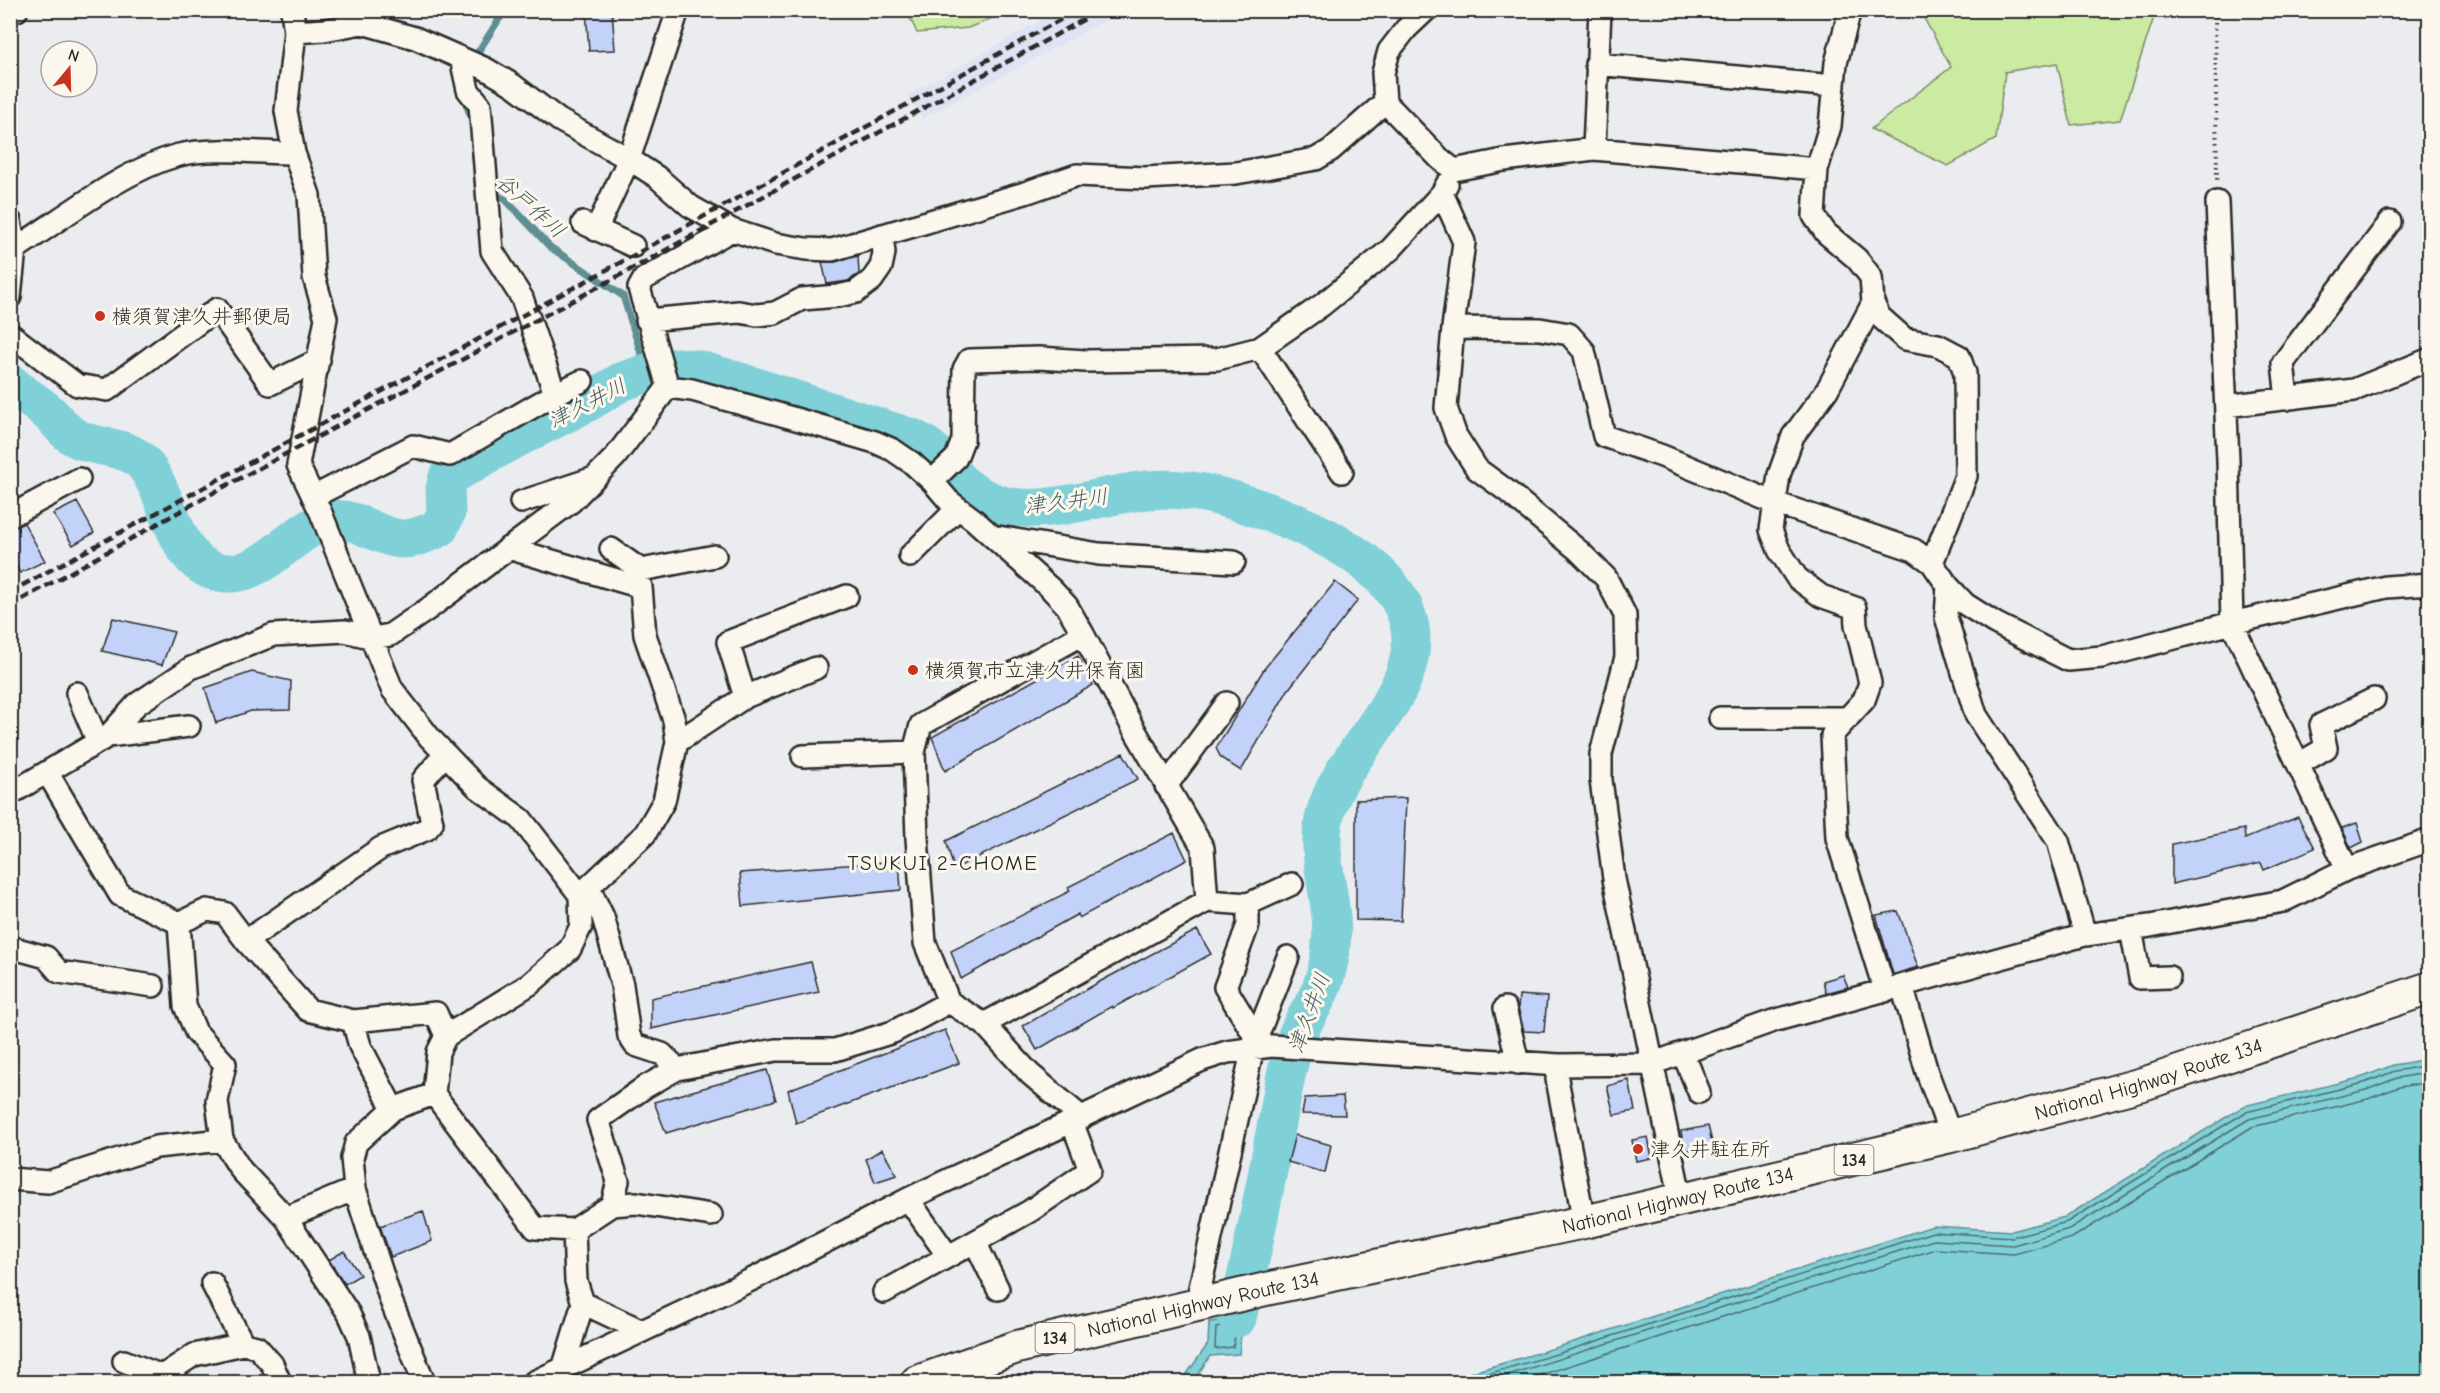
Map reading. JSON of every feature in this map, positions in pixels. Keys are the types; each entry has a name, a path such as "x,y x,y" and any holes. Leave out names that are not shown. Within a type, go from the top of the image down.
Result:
{"highway":[{"name":"National Highway Route 134","path":"917,1383 1017,1347 1266,1289 1584,1222 1951,1136 2146,1083 2430,988"}],"street":[{"path":"10,12 17,10"},
{"path":"292,10 295,32 286,111 294,153 309,195 314,278 326,318 298,465 373,638 392,689 445,754 477,787 521,819 585,892 603,917 622,985 628,1036 635,1045 662,1054 677,1070"},
{"path":"633,246 589,226 629,159 678,10"},
{"path":"1426,10 1406,29 1389,51 1383,73 1385,102 1440,159 1454,170 1504,160 1594,150 1817,169"},
{"path":"1594,150 1600,10"},
{"path":"1850,10 1836,63 1830,126 1817,169 1814,216 1826,233 1857,259 1871,277 1873,303 1879,316 1905,339 1938,345 1959,356 1965,373 1966,476 1932,563"},
{"path":"295,32 324,30 362,23 415,38 486,69 513,85 560,120 629,159 657,177 690,206 732,230 775,244 814,249 832,250 1077,175 1145,178 1236,173 1316,159 1331,150 1385,102"},
{"path":"461,58 468,90 480,105 492,251 522,298 555,394"},
{"path":"1596,64 1834,86"},
{"path":"15,249 131,174 179,155 204,152 294,153"},
{"path":"934,478 956,458 963,440 964,369 969,360 1216,359 1260,348 1322,305 1391,249 1442,194 1454,170"},
{"path":"1442,194 1464,242 1446,408 1456,436 1477,469 1580,551 1606,578 1625,615 1626,657 1601,754 1601,780 1614,879 1681,1200"},
{"path":"2217,204 2232,622 2347,869"},
{"path":"10,221 15,249 10,297"},
{"path":"2287,399 2283,363 2390,222"},
{"path":"10,794 103,739 137,704 191,668 273,635 345,631 373,638 390,635 572,501 615,457 664,377 639,288 644,279 732,230"},
{"path":"647,320 739,312 757,315 775,314 802,300 838,297 856,292 872,280 881,267 884,254 882,235"},
{"path":"1873,303 1827,390 1793,436 1779,475 1771,530 1779,550 1797,578 1821,596 1855,608 1856,626 1870,683 1864,700 1832,735 1838,838 1951,1136"},
{"path":"10,334 77,385 107,390 217,309 270,384 319,360"},
{"path":"1453,328 1540,329 1569,334 1584,351 1604,436 1662,456 1775,503 1914,550 1932,563 1948,586 1965,604 1995,623 2068,660 2102,657 2232,622 2386,587 2430,584"},
{"path":"1260,348 1341,472"},
{"path":"2226,406 2354,390 2430,359"},
{"path":"664,377 692,390 875,442 893,450 934,478 949,501 1051,589 1066,606 1083,634 1131,724 1203,848 1207,901"},
{"path":"317,505 413,446 450,455 555,394 582,381"},
{"path":"521,502 597,477"},
{"path":"10,516 80,479"},
{"path":"910,556 958,508"},
{"path":"992,536 1099,554 1234,562"},
{"path":"508,548 636,577 715,556"},
{"path":"611,549 636,577 641,587 645,635 674,720 676,742 664,801 645,834 585,892 581,927 570,949 530,984 447,1036 438,1052 434,1094 535,1228 574,1230 612,1206 636,1203 711,1215"},
{"path":"1948,586 1946,617 1976,715 2058,841 2085,935"},
{"path":"746,697 728,642 847,597"},
{"path":"884,1292 1030,1212 1090,1170 1077,1120 984,1024 950,1002 925,943 917,838 914,752 921,725 1083,634"},
{"path":"676,742 746,697 816,668"},
{"path":"77,693 103,739"},
{"path":"2299,764 2326,748 2321,725 2374,699"},
{"path":"1166,786 1227,703"},
{"path":"1720,718 1848,718"},
{"path":"103,739 189,726"},
{"path":"803,756 914,752"},
{"path":"246,941 381,848 427,829 432,823 423,780 445,754"},
{"path":"47,772 120,895 179,923"},
{"path":"534,1383 756,1278 908,1199 1203,1060 1227,1052 1260,1044 1518,1063 1651,1064 1773,1021 2085,935 2131,929 2283,901 2347,869 2430,840"},
{"path":"984,1024 1207,901 1248,904 1292,884"},
{"path":"1248,904 1248,925 1226,987 1260,1044"},
{"path":"179,923 207,910 225,913 246,941 308,1010 353,1021 436,1013 447,1036"},
{"path":"179,923 184,1006 196,1032 225,1064 217,1101 222,1140 241,1170 286,1218 349,1314 359,1336 369,1383"},
{"path":"2131,929 2140,978 2169,977"},
{"path":"10,947 46,957 59,972 153,986"},
{"path":"1196,1306 1260,1044 1288,957"},
{"path":"612,1206 618,1181 598,1120 645,1087 677,1070 776,1050 835,1050 893,1032 950,1002"},
{"path":"1505,1008 1518,1063"},
{"path":"353,1021 360,1046 393,1109"},
{"path":"1683,1053 1699,1092"},
{"path":"1559,1065 1557,1079 1584,1222"},
{"path":"424,1383 391,1301 355,1189 352,1158 356,1143 393,1109 434,1094"},
{"path":"10,1179 48,1182 156,1147 222,1140"},
{"path":"286,1218 355,1189"},
{"path":"908,1199 948,1256"},
{"path":"563,1369 583,1303 576,1281 574,1230"},
{"path":"975,1242 998,1289"},
{"path":"212,1283 243,1344"},
{"path":"583,1303 642,1331"},
{"path":"124,1361 164,1379 194,1355 243,1344 257,1347 272,1364 280,1383"}],"path":[{"path":"2215,10 2217,204"}],"shaded area":[{"path":"1060,10 1123,11 922,119 908,95"}],"green space":[{"path":"907,11 1009,11 968,28 917,33"},
{"path":"1920,11 2156,11 2120,120 2071,125 2057,63 2005,72 1996,139 1948,166 1871,129 1951,67"}],"water":[{"path":"2429,1059 2429,1382 1439,1382 1558,1347 1933,1226 2012,1231 2065,1217 2244,1106 2363,1077 2393,1065"},
{"path":"1243,1318 1239,1354 1210,1356 1193,1382 1181,1382 1208,1344 1209,1322"}],"building":[{"path":"586,10 612,10 615,50 589,51"},
{"path":"858,256 859,274 848,281 827,284 822,262 835,262"},
{"path":"77,502 94,533 73,545 53,514"},
{"path":"24,523 45,561 20,573 10,554 10,529"},
{"path":"1335,582 1358,600 1288,690 1241,771 1221,758 1216,748 1264,669"},
{"path":"113,618 174,632 162,665 102,651"},
{"path":"1078,656 1093,685 945,771 932,737"},
{"path":"252,672 291,681 290,710 251,711 216,723 205,688"},
{"path":"1123,753 1138,779 954,869 946,841"},
{"path":"1406,798 1401,921 1356,920 1356,800"},
{"path":"2298,817 2315,848 2264,870 2261,863 2172,884 2172,844 2244,829 2245,839"},
{"path":"2357,823 2363,842 2351,848 2342,828"},
{"path":"1174,833 1187,860 1079,918 1078,914 961,979 951,951 1070,891 1068,887"},
{"path":"899,861 901,890 743,906 740,873"},
{"path":"1898,911 1918,967 1893,974 1876,915"},
{"path":"1197,930 1211,954 1113,1008 1112,1006 1037,1050 1023,1026"},
{"path":"811,962 819,992 651,1029 651,998"},
{"path":"1843,975 1848,987 1826,993 1823,981"},
{"path":"1519,995 1547,997 1544,1032 1524,1031 1518,1008"},
{"path":"945,1030 959,1063 796,1123 788,1090"},
{"path":"767,1070 776,1100 666,1133 654,1102"},
{"path":"1629,1080 1635,1111 1614,1115 1607,1086"},
{"path":"1343,1096 1345,1115 1302,1114 1305,1098"},
{"path":"1708,1126 1713,1146 1684,1151 1681,1131"},
{"path":"1295,1135 1331,1145 1325,1173 1288,1162"},
{"name":"津久井駐在所","path":"1648,1137 1652,1158 1636,1161 1632,1140"},
{"path":"882,1149 897,1175 875,1182 866,1159"},
{"path":"423,1211 432,1241 391,1257 380,1226"},
{"path":"344,1251 360,1275 345,1284 329,1260"}],"waterway":[{"name":"谷戸作川","path":"471,60 505,10"},
{"name":"谷戸作川","path":"464,99 473,122"},
{"name":"谷戸作川","path":"492,192 505,199 550,247 623,296 647,373"},
{"name":"津久井川","path":"10,383 45,410 72,436 129,453 144,464 154,479 177,532 197,562 212,570 231,573 245,571 258,565 308,529 321,523 343,520 400,539 415,537 439,528 446,513 445,489 448,477 621,382 647,373 678,367 695,369 734,380 912,438 933,451 955,477 968,488 988,500 1010,507 1049,507 1148,490 1193,491 1235,501 1284,518 1353,553 1390,586 1403,606 1410,628 1410,653 1404,677 1392,700 1347,768 1334,791 1325,815 1322,848 1331,912 1330,958 1323,984 1299,1031 1289,1061 1257,1229 1237,1318"}],"railway":[{"path":"10,592 625,260 1078,10"},
{"path":"10,606 222,488 628,271 1101,10"}],"place":[{"name":"横須賀津久井郵便局","path":"100,316"},
{"name":"横須賀市立津久井保育園","path":"913,670"},
{"name":"津久井駐在所","path":"1638,1149"}],"district":[{"name":"TSUKUI 2-CHOME","path":"943,863"}]}
